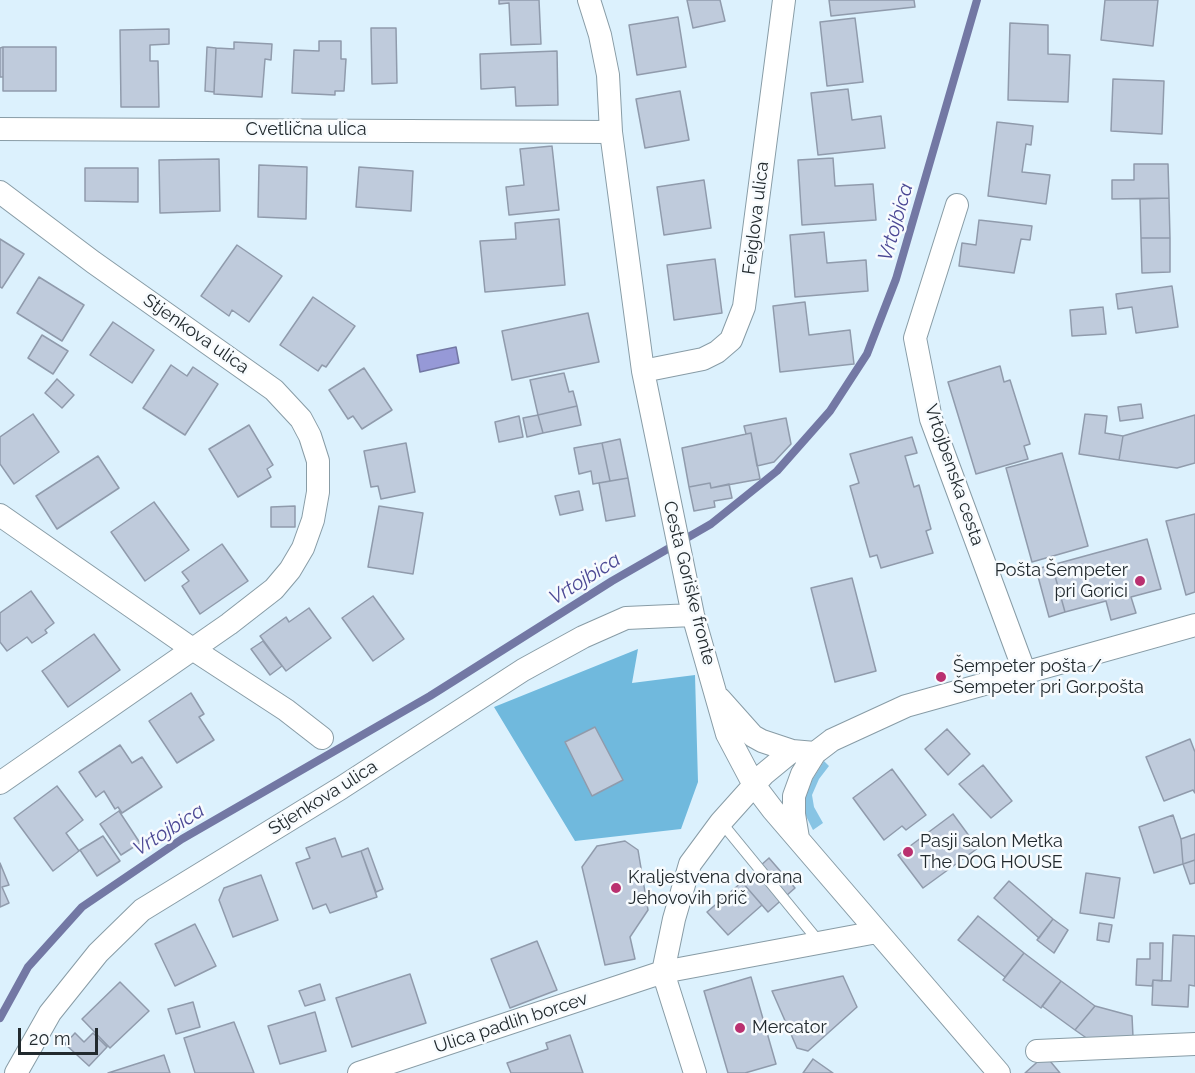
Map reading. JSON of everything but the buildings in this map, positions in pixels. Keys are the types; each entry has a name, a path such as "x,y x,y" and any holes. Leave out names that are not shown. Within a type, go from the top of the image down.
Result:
{"street":[{"name":"Cesta Goriške fronte","path":"589,0 600,35 608,75 611,132 643,371 693,615 727,734 754,785 999,1073"},
{"name":"Feiglova ulica","path":"643,371 703,359 717,352 731,340 744,308 784,0"},
{"name":"Cvetlična ulica","path":"0,129 611,132"},
{"name":"Stjenkova ulica","path":"0,192 93,262 274,390 300,419 310,436 318,461 318,492 313,520 303,548 290,570 274,589 229,624 191,648 0,783"},
{"name":"Vrtojbenska cesta","path":"957,205 915,338 931,419 1025,673"},
{"path":"0,515 191,648 286,710 322,738"},
{"name":"Stjenkova ulica","path":"16,1073 50,1013 98,953 142,910 341,788 523,670 583,637 626,618 693,615"},
{"path":"798,838 794,796 802,774 815,753 832,740 906,706 1195,625"},
{"path":"718,697 753,736 792,752 815,753"},
{"path":"695,1073 663,972 674,919 690,864 721,822 754,785 792,752"},
{"name":"Ulica padlih borcev","path":"359,1073 663,972 821,945 877,932"},
{"path":"1037,1051 1195,1044"}],"lane":[{"path":"721,822 821,945"}],"shaded area":[{"path":"456,347 459,363 420,372 417,355"},
{"path":"638,649 632,683 695,675 698,782 681,829 575,841 494,707"},
{"path":"824,761 829,766 819,779 812,795 814,807 823,823 813,830 806,816 806,794"}],"waterway":[{"name":"Vrtojbica","path":"0,1018 28,967 82,907 182,839 430,696 612,581 711,524 777,471 830,411 867,354 896,279 977,0"}],"place":[{"name":"Pošta Šempeter pri Gorici","path":"1140,581"},
{"name":"Šempeter pošta / Šempeter pri Gor.pošta","path":"941,677"},
{"name":"Pasji salon Metka The DOG HOUSE","path":"908,852"},
{"name":"Kraljestvena dvorana Jehovovih prič","path":"616,888"},
{"name":"Mercator","path":"740,1028"}]}
